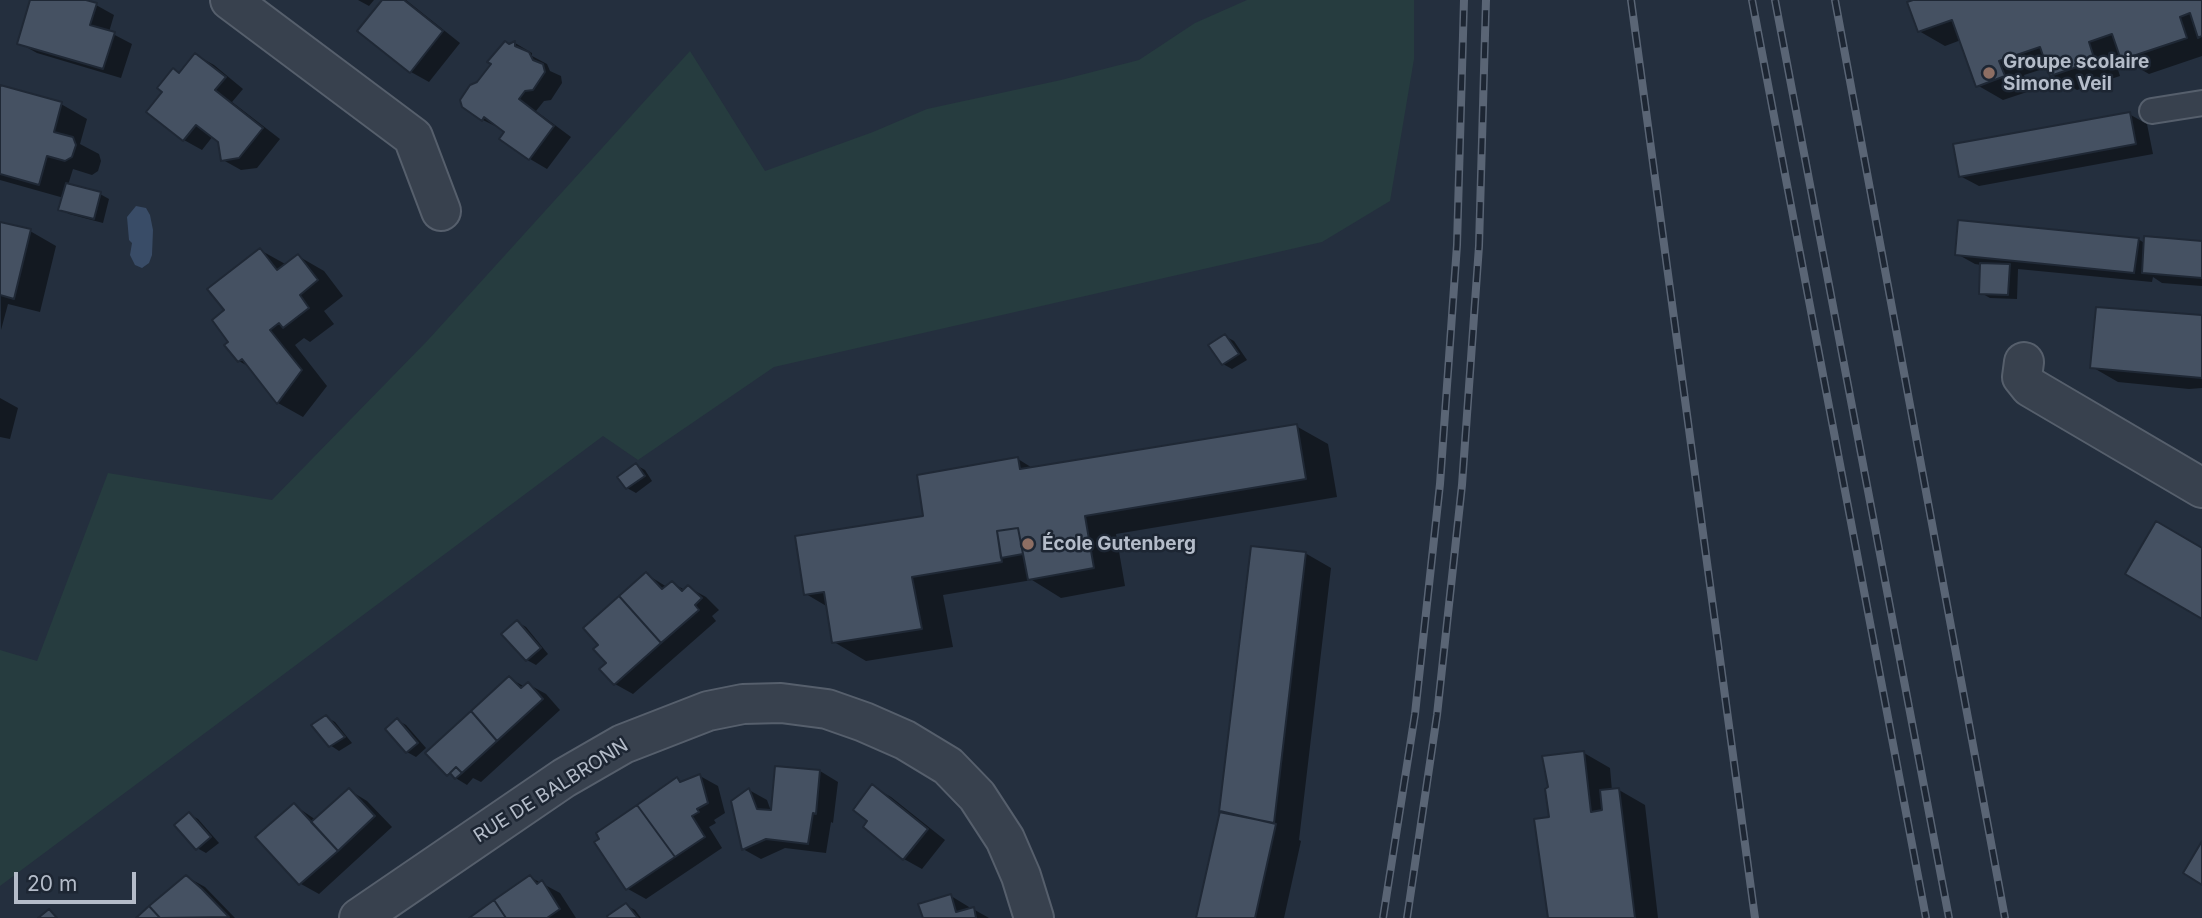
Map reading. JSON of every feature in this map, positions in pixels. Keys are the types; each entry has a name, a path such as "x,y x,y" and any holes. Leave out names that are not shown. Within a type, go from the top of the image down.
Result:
{"street":[{"path":"230,0 413,137 441,211"},
{"path":"2024,362 2022,377 2030,387 2202,488"},
{"name":"RUE DE BALBRONN","path":"359,918 564,778 623,744 708,711 743,704 781,703 827,709 864,722 905,740 948,766 977,796 1005,839 1021,876 1034,918"}],"lane":[{"path":"2152,111 2202,103"}],"green space":[{"path":"1247,0 1414,0 1414,59 1390,201 1322,242 774,367 638,460 603,436 0,886 0,650 37,661 108,473 272,500 429,339 690,51 765,171 873,132 927,109 1139,60 1195,23"}],"water":[{"path":"136,206 146,208 153,230 152,255 149,263 142,268 135,265 130,255 132,243 129,240 127,217"}],"building":[{"path":"30,0 86,0 97,3 90,25 115,32 103,69 17,44"},
{"path":"382,0 404,0 443,31 410,73 357,31"},
{"name":"Groupe scolaire Simone Veil","path":"2202,0 2202,36 2198,38 2190,13 2180,17 2187,38 2121,60 2112,34 2089,42 2095,61 2050,76 2040,47 1999,61 2005,76 1976,87 1952,20 1918,32 1907,2"},
{"path":"505,41 509,44 515,41 515,46 529,52 533,60 543,64 545,72 533,90 525,91 519,99 554,126 529,160 499,139 504,132 484,117 482,121 462,107 460,100 470,85 477,82 491,64 487,62"},
{"path":"195,53 226,77 215,90 263,128 239,158 221,161 218,142 196,125 183,141 146,112 162,92 157,88 173,68 179,73"},
{"path":"0,85 62,102 54,132 73,137 76,145 72,157 65,161 47,156 39,185 0,174"},
{"path":"2130,112 2136,144 1959,177 1953,144"},
{"path":"66,183 101,192 94,219 58,210"},
{"path":"1958,220 2139,238 2134,273 1955,255"},
{"path":"0,222 31,229 14,299 0,295"},
{"path":"2144,236 2202,241 2202,278 2142,273"},
{"path":"260,248 277,270 298,254 318,280 300,295 309,308 283,328 279,323 270,330 302,370 277,404 242,359 238,362 224,345 228,342 212,320 224,310 207,289"},
{"path":"1980,263 2010,264 2008,295 1979,294"},
{"path":"2096,307 2202,315 2202,378 2090,368"},
{"path":"1225,334 1239,354 1222,365 1208,345"},
{"path":"1297,424 1306,479 1085,516 1094,568 1028,580 1018,528 997,531 1002,562 912,577 922,629 832,643 824,592 804,595 795,536 923,516 917,475 1018,457 1020,469"},
{"path":"636,463 645,476 626,489 617,477"},
{"path":"2156,521 2202,548 2202,619 2125,574"},
{"path":"1018,528 1023,554 1001,558 997,531"},
{"path":"1251,546 1306,552 1274,823 1219,812"},
{"path":"646,572 662,589 672,581 682,591 688,585 702,598 695,605 699,610 661,643 619,596"},
{"path":"619,596 661,643 614,685 599,669 606,663 593,649 598,645 583,628"},
{"path":"517,620 541,648 526,661 501,634"},
{"path":"509,676 521,688 528,682 543,699 497,741 471,711"},
{"path":"471,711 497,741 462,773 456,767 447,776 425,753"},
{"path":"326,715 345,737 329,747 311,725"},
{"path":"397,718 418,743 406,753 385,729"},
{"path":"1584,751 1591,812 1602,810 1600,790 1619,788 1635,918 1548,918 1534,819 1549,817 1545,789 1548,787 1542,756"},
{"path":"775,766 820,770 816,814 813,813 808,844 766,839 742,850 731,801 749,788 757,809 771,810"},
{"path":"456,767 462,773 455,779 450,773"},
{"path":"700,774 708,803 697,809 699,812 692,816 705,837 675,857 637,805 677,777 680,782"},
{"path":"872,784 928,829 903,860 863,827 867,821 853,810"},
{"path":"349,788 375,816 338,851 311,822"},
{"path":"294,803 338,851 299,885 255,837"},
{"path":"637,805 675,857 626,890 594,842 599,839 596,833"},
{"path":"1220,811 1276,824 1255,918 1196,918"},
{"path":"189,812 211,837 196,850 174,825"},
{"path":"2202,841 2202,885 2183,873"},
{"path":"186,875 229,917 160,918 149,906"},
{"path":"530,875 537,884 542,880 560,909 547,918 506,918 494,900"},
{"path":"951,894 956,912 974,907 976,918 923,918 918,904"},
{"path":"494,900 506,918 469,918"},
{"path":"626,903 638,918 608,918 607,916"},
{"path":"149,906 160,918 136,918"},
{"path":"49,909 57,918 38,918"}],"railway":[{"path":"1383,918 1415,714 1440,484 1457,245 1464,0"},
{"path":"1407,918 1437,715 1462,485 1479,246 1486,0"},
{"path":"1631,0 1755,918"},
{"path":"1752,0 1926,918"},
{"path":"1775,0 1949,918"},
{"path":"1835,0 2005,918"}],"place":[{"name":"Groupe scolaire Simone Veil","path":"1989,73"},
{"name":"École Gutenberg","path":"1028,544"}]}
